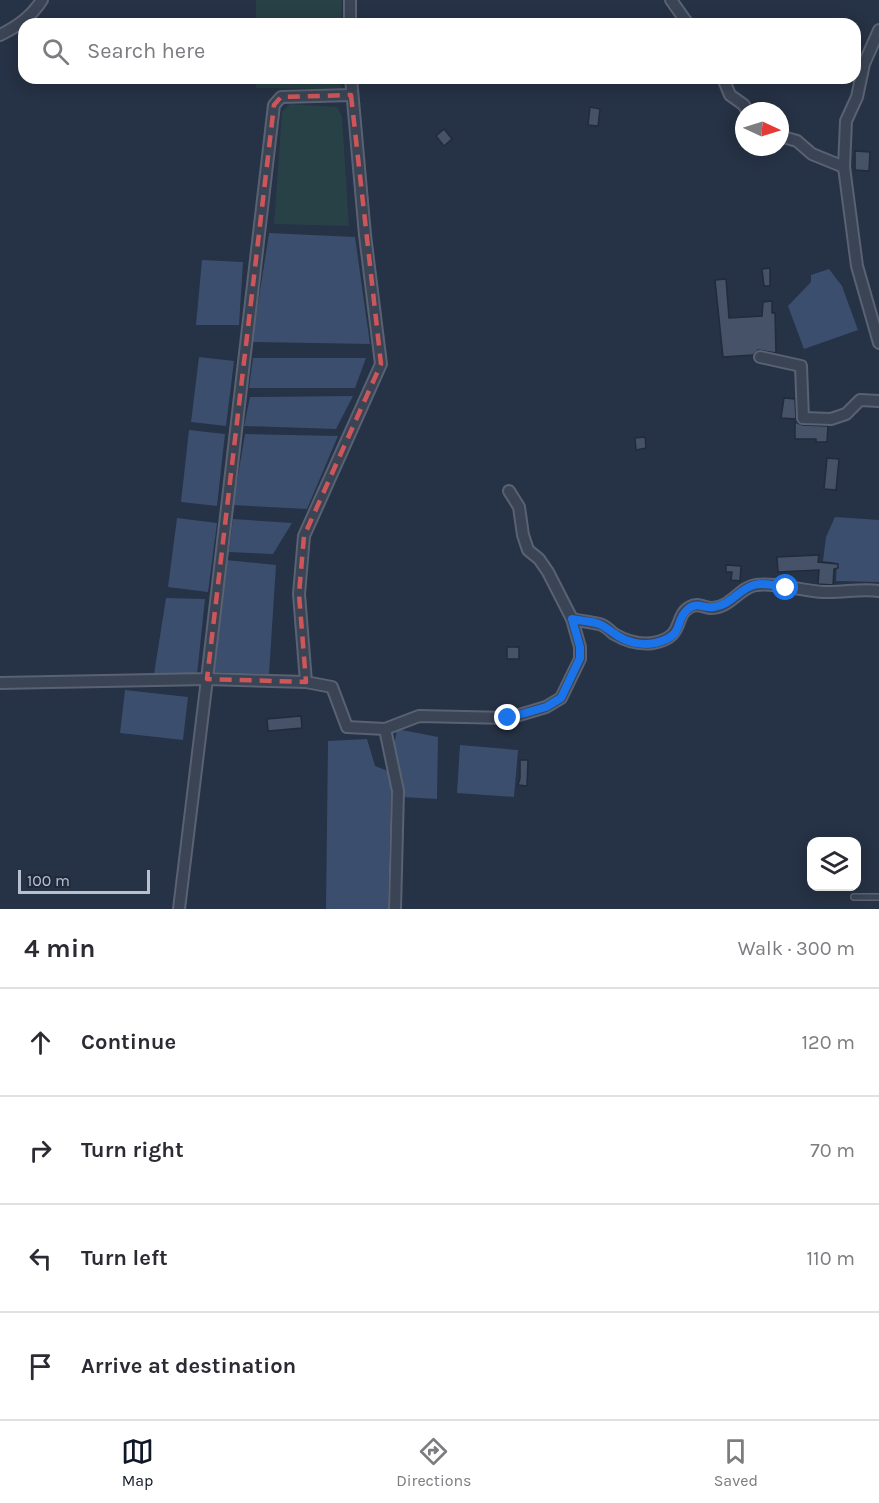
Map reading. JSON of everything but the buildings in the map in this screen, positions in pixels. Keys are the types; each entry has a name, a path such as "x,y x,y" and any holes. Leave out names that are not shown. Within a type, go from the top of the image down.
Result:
{"street":[{"path":"28,18 42,0"},
{"path":"350,0 350,18"},
{"path":"671,0 683,18"},
{"path":"0,35 18,26"},
{"path":"861,78 864,64 879,30"},
{"path":"306,682 299,594 300,559 304,536 381,364 365,236 351,84"},
{"path":"725,84 730,95 740,102"},
{"path":"860,84 857,97 846,121 844,167 857,266 879,343"},
{"path":"179,909 274,105 281,97 351,95"},
{"path":"789,139 797,141 812,154 844,167"},
{"path":"760,357 801,366 803,418 831,419 846,414 860,400 879,401"},
{"path":"0,683 207,679 306,682 332,687 347,727 384,729 419,716 508,718 546,707 561,698 580,658 580,647 572,619 548,572 539,559 528,550 523,535 519,507 509,492"},
{"path":"572,619 601,624 624,640 641,644 654,643 672,636 678,629 684,612 690,606 699,604 712,608 728,603 754,585 774,585 795,590 824,592 879,591"},
{"path":"384,729 398,791 395,909"}],"lane":[{"path":"854,897 879,897"}],"highlighted area":[{"path":"351,95 381,364 304,536 299,594 306,682 207,679 274,105 281,97"}],"green space":[{"path":"256,0 342,0 341,18 256,18"},
{"path":"256,84 341,84 341,89 256,88"},
{"path":"290,104 337,107 342,117 349,226 274,224 282,112"}],"water":[{"path":"269,233 355,237 370,344 252,342"},
{"path":"202,260 243,262 239,325 196,325"},
{"path":"829,269 842,286 858,330 804,349 788,306 811,282 811,275"},
{"path":"199,357 234,361 226,426 191,422"},
{"path":"253,358 366,358 355,388 249,388"},
{"path":"353,396 336,429 244,426 250,397"},
{"path":"189,430 225,434 217,506 181,502"},
{"path":"245,434 338,436 307,509 233,505"},
{"path":"835,517 879,520 879,582 836,581 837,563 823,561 826,537"},
{"path":"177,518 217,523 208,592 168,587"},
{"path":"233,519 292,523 273,554 229,552"},
{"path":"226,560 276,565 269,674 211,672"},
{"path":"166,598 205,599 197,675 154,674"},
{"path":"125,690 188,697 183,740 120,733"},
{"path":"397,729 438,737 437,799 402,797 394,746"},
{"path":"367,739 375,766 388,771 391,788 388,909 326,909 328,741"},
{"path":"460,745 518,750 514,797 457,793"}],"route":[{"path":"508,718 546,707 561,698 580,658 577,632 572,619 601,624 624,640 641,644 654,643 672,636 678,629 684,612 690,606 699,604 712,608 728,603 754,585 774,585 786,588"}]}
